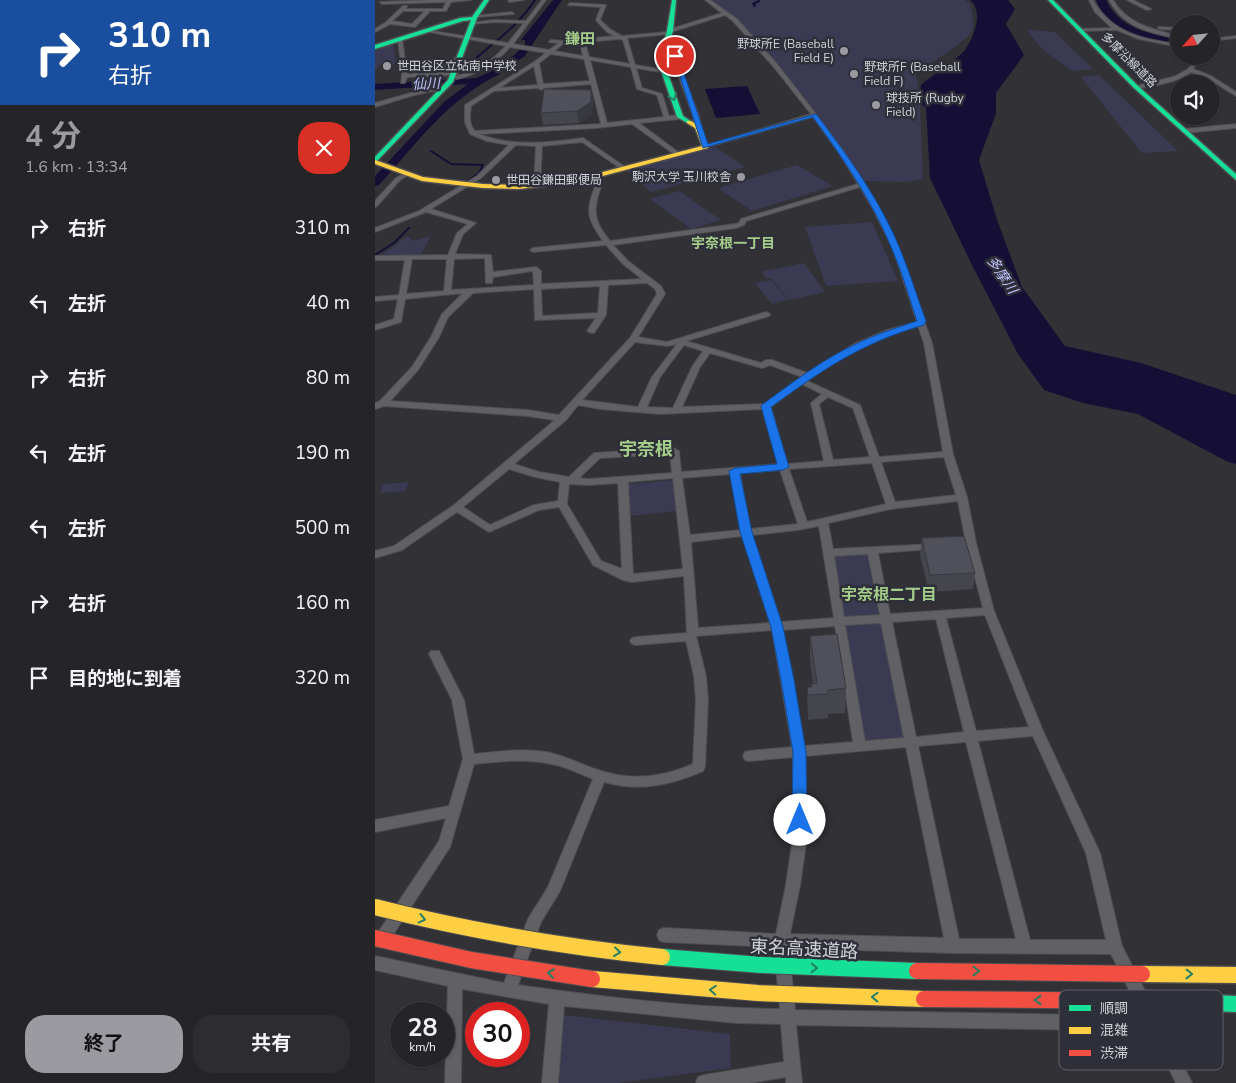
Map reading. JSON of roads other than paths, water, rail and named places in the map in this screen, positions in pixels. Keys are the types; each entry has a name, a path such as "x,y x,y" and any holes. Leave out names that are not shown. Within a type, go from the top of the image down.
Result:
{"main road":[{"path":"483,2 474,19 446,97 428,106 377,159 422,179 500,187 537,186 584,178 706,147 698,127 680,117 661,62 669,34 674,0"},
{"name":"多摩沿線道路","path":"1050,0 1136,87 1236,178"},
{"path":"375,47 462,20 474,19"},
{"name":"東名高速道路","path":"375,907 533,942 683,960 861,970 1236,975"},
{"path":"375,938 462,958 524,969 589,979 685,989 844,996 1059,1000"},
{"path":"1223,1004 1236,1004"}],"street":[{"path":"375,8 383,1 433,1 471,4 469,0"},
{"path":"510,1 522,0"},
{"path":"375,105 470,76 482,69 503,53 544,0"},
{"path":"707,0 735,20 749,38 759,46 814,115 842,153 877,211 896,249 928,343 948,454 962,497 966,544 989,611 1037,732 1093,853 1115,947 1136,990"},
{"path":"1091,0 1098,16 1119,30 1170,44"},
{"path":"1111,0 1117,13 1122,18 1170,35"},
{"path":"1129,0 1149,9"},
{"path":"375,31 386,24 410,2"},
{"path":"401,10 444,10 448,3"},
{"path":"570,4 604,6 599,20 619,37 625,39 640,88 659,94 667,118"},
{"path":"386,24 413,26 429,10"},
{"path":"474,19 512,13"},
{"path":"551,41 581,41 669,34 725,13"},
{"path":"474,19 527,22"},
{"path":"386,24 681,74"},
{"path":"1143,27 1170,28"},
{"path":"1079,30 1119,30"},
{"path":"669,34 698,127"},
{"path":"1220,39 1236,38"},
{"path":"400,39 405,76 403,83"},
{"path":"581,41 604,124"},
{"path":"563,42 536,64 468,105 467,121 473,132 491,141 563,144 583,140 622,167"},
{"path":"405,76 423,74 460,58"},
{"path":"536,64 541,88"},
{"path":"1136,87 1166,81 1191,70 1193,65"},
{"path":"1191,70 1236,94"},
{"path":"423,74 453,81"},
{"path":"493,90 541,88 592,82"},
{"path":"706,147 814,115"},
{"path":"473,132 680,117"},
{"path":"633,121 676,154"},
{"path":"1184,131 1236,126"},
{"path":"502,131 510,143"},
{"path":"375,230 425,209 485,173 510,143"},
{"path":"537,186 539,144"},
{"path":"375,204 405,173"},
{"path":"375,555 398,548 457,507 563,418 633,339 661,294 661,291 607,243 597,226 593,214 592,203 599,184 584,178"},
{"path":"533,250 607,243 736,226 742,224 743,220 790,208 861,185"},
{"path":"425,209 473,223 459,233 451,256 447,293"},
{"path":"375,258 489,256 489,289"},
{"path":"375,328 398,320 409,257"},
{"path":"489,275 537,271 538,318 602,315"},
{"path":"375,299 489,289 649,282"},
{"path":"591,331 602,315 604,283"},
{"path":"379,404 415,368 435,337 445,316 470,291"},
{"path":"633,339 667,344 680,342 766,314"},
{"path":"577,402 641,410 766,406 804,379 857,346 890,332 921,323"},
{"path":"680,342 762,366 769,362 857,406 891,506"},
{"path":"641,410 656,377 680,342"},
{"path":"677,410 696,367 707,350"},
{"path":"828,393 815,403 829,463"},
{"path":"379,404 527,413 563,418"},
{"path":"766,406 783,467 804,526"},
{"path":"469,759 524,756 550,758 601,776 628,782 649,783 699,767 702,700 700,676 691,635 688,572 686,539 674,451 597,455 568,481 562,504 597,563 632,578 688,572"},
{"path":"508,465 535,476 568,481 623,480 948,454"},
{"path":"704,1083 793,1076 781,942 793,885 800,837 799,752 777,627 746,532 735,471"},
{"path":"623,480 627,577"},
{"path":"686,539 804,526 891,506 962,497"},
{"path":"457,507 489,529 537,507 562,504"},
{"path":"823,522 860,747"},
{"path":"829,553 941,546"},
{"path":"872,550 953,946"},
{"path":"636,641 777,627 989,611"},
{"path":"940,615 1025,947"},
{"path":"375,949 445,843 469,759 458,700 435,654"},
{"path":"749,756 1037,732"},
{"path":"508,991 535,919 553,891 601,776"},
{"path":"375,826 455,811"},
{"path":"664,935 781,942 1115,947"},
{"path":"375,963 455,982 508,991 675,1011 737,1016 1059,1022"},
{"path":"453,1083 455,982"},
{"path":"550,1083 557,997"},
{"path":"1177,1070 1184,1083"}],"water":[{"path":"553,0 562,0 524,57 481,83 472,81 501,66 525,44 525,40 521,40"},
{"name":"多摩川","path":"970,0 1008,0 1015,9 1006,24 1024,55 996,93 996,113 979,160 997,220 1022,287 1065,346 1141,363 1236,395 1236,464 1226,461 1138,414 1083,403 1044,390 1018,354 930,178 926,107 920,104 921,85 957,58 968,45 974,32 977,18 974,5"},
{"path":"1096,0 1106,0 1114,16 1139,34 1170,40 1170,42 1142,37 1119,27 1102,11"},
{"path":"747,86 760,114 716,118 705,89"}],"waterway":[{"path":"456,82 466,68 513,26 535,0"},
{"path":"1102,0 1114,19 1123,26 1144,35 1170,40"},
{"path":"755,6 753,4 759,1"},
{"path":"478,81 497,72"},
{"name":"仙川","path":"375,87 478,81"},
{"path":"375,183 447,104 478,81"},
{"path":"431,151 451,164 483,165 479,173 465,183"},
{"path":"375,255 394,243 409,228"}],"place":[{"name":"野球所E (Baseball Field E)","path":"844,51"},
{"name":"世田谷区立砧南中学校","path":"387,66"},
{"name":"野球所F (Baseball Field F)","path":"854,74"},
{"name":"球技所 (Rugby Field)","path":"876,105"},
{"name":"駒沢大学 玉川校舎","path":"741,177"},
{"name":"世田谷鎌田郵便局","path":"496,180"}],"district":[{"name":"鎌田","path":"580,39"},
{"name":"宇奈根一丁目","path":"733,243"},
{"name":"宇奈根","path":"646,449"},
{"name":"宇奈根二丁目","path":"889,595"}]}
